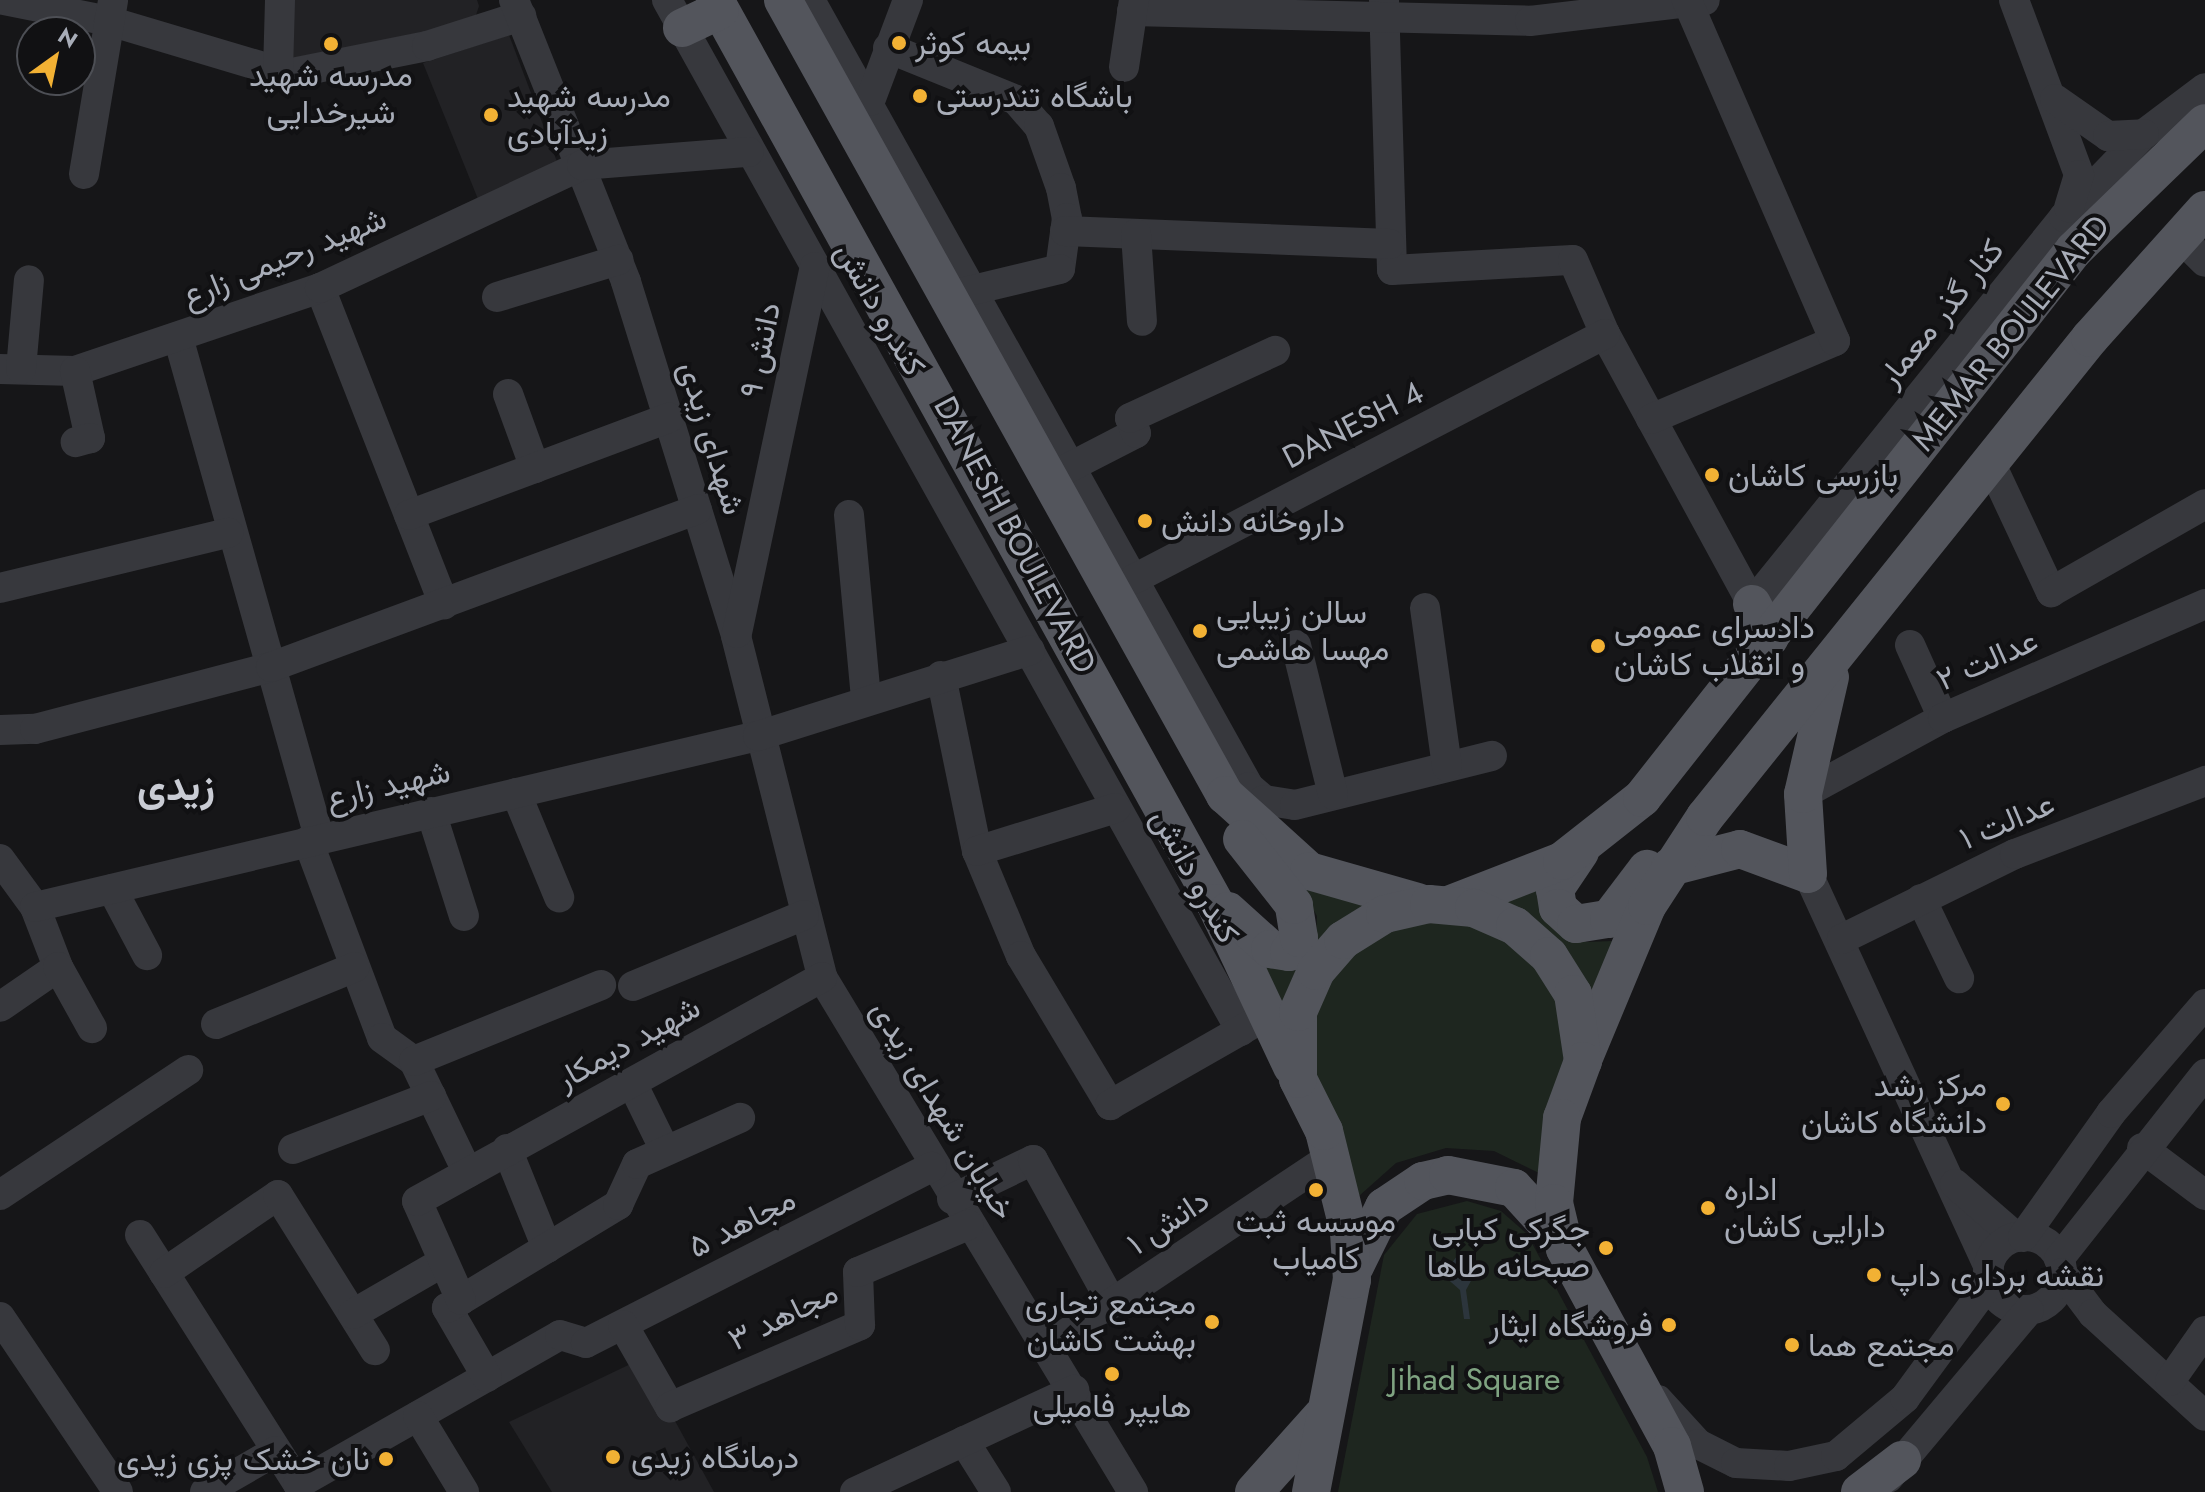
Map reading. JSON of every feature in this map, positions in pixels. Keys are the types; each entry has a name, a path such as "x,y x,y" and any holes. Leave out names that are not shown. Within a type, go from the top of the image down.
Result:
{"main road":[{"path":"675,14 717,5"},
{"name":"DANESH BOULEVARD","path":"717,5 986,481 1199,874 1254,1023 1298,1079"},
{"name":"DANESH BOULEVARD","path":"801,7 1241,795 1309,871 1440,904"},
{"name":"MEMAR BOULEVARD","path":"1440,904 1535,875 1584,847 1642,798 2074,250 2205,123"},
{"name":"MEMAR BOULEVARD","path":"1583,1061 1670,867 1705,817 1990,462 2197,236"},
{"path":"1752,604 1770,638"},
{"path":"1670,867 1740,849 1808,874 1803,794 1810,741 1839,653"},
{"path":"1199,874 1259,942 1279,952 1295,947 1302,920 1248,854 1241,795"},
{"path":"1584,847 1558,881 1555,898 1566,916 1589,927 1609,919 1674,833 1705,817"},
{"path":"1352,1280 1331,1157 1298,1079 1298,1012 1316,971 1364,924 1440,904 1515,926 1549,956 1573,994 1583,1061 1562,1118 1554,1203 1565,1249"},
{"path":"1311,1492 1359,1246 1384,1207 1423,1181 1448,1175 1514,1188 1549,1219 1672,1446 1685,1492"},
{"path":"1254,1492 1326,1411"},
{"path":"1286,1492 1326,1411"}],"street":[{"path":"4,0 111,10 278,72 427,46 518,8"},
{"path":"278,72 280,0"},
{"path":"870,101 908,0"},
{"path":"2014,0 2053,98 2079,175 2064,217"},
{"path":"1124,67 1133,6 1384,9 1530,21 1694,2 1835,341 1651,419"},
{"path":"801,7 870,101 961,293 1070,467 1134,579 1241,795 1295,805 1492,756"},
{"name":"شهدای زیدی","path":"518,8 618,260 736,636 758,736"},
{"path":"1384,9 1392,270 1573,260 1605,334 1752,604"},
{"path":"84,174 111,10"},
{"name":"کندرو دانش","path":"675,14 748,152 947,501 1116,808 1254,1023"},
{"path":"888,48 1016,100 1048,146 1065,231 1060,269 1051,276 961,293"},
{"name":"کنار گذر معمار","path":"1752,604 2064,217 2144,134 2205,88"},
{"path":"2053,98 2108,136 2144,134"},
{"path":"582,165 748,152"},
{"name":"شهید رحیمی زارع","path":"10,369 75,371 320,288 582,165"},
{"path":"1065,231 1390,244"},
{"path":"1136,234 1142,321"},
{"path":"497,297 618,260"},
{"name":"دانش ۹","path":"736,636 815,267"},
{"path":"10,369 29,280"},
{"path":"320,288 444,605"},
{"name":"DANESH 4","path":"1134,579 1605,334"},
{"path":"178,337 228,533 271,667 313,839 355,967 382,1038 414,1061 468,1173"},
{"path":"1070,467 1136,433 1130,418 1275,351"},
{"path":"75,371 90,438 76,442"},
{"path":"508,394 535,468"},
{"path":"409,515 669,418"},
{"path":"1990,462 2051,592 2205,504"},
{"path":"947,501 986,481"},
{"path":"0,730 35,729 271,667 697,509"},
{"path":"849,515 866,697"},
{"path":"0,588 228,533"},
{"name":"عدالت ۲","path":"1803,794 1943,718 2205,604"},
{"path":"1425,608 1447,766"},
{"path":"1296,645 1333,795"},
{"path":"1910,645 1943,718"},
{"name":"شهید زارع","path":"35,907 758,736 866,697 1030,650"},
{"path":"941,676 977,851 1021,956 1110,1105 1254,1023"},
{"name":"خیابان شهدای زیدی","path":"758,736 822,977 932,1167 1074,1390 1133,1492"},
{"name":"عدالت ۱","path":"1842,939 1921,899 2205,781"},
{"path":"516,793 559,897"},
{"path":"1295,805 1298,850 1309,871"},
{"path":"977,851 1116,808"},
{"path":"431,812 464,916"},
{"path":"0,859 35,907 58,967 92,1028"},
{"path":"1808,874 1842,939 1990,1275 2008,1306 2093,1314"},
{"path":"112,889 147,955"},
{"path":"1921,899 1959,978"},
{"path":"633,986 804,915"},
{"path":"0,1007 58,967"},
{"path":"216,1024 355,967"},
{"name":"شهید دیمکار","path":"443,1262 417,1201 822,977"},
{"path":"414,1061 601,985"},
{"path":"1629,1366 1714,1453 1755,1467 1816,1463 1862,1439 1905,1398 1990,1275 2111,1113 2205,1004"},
{"path":"0,1195 188,1070"},
{"path":"1882,1484 2036,1308 2142,1148 2205,1074"},
{"path":"632,1083 665,1150"},
{"path":"293,1149 431,1096"},
{"path":"140,1235 298,1484 487,1377 447,1308 618,1205 637,1164 740,1118"},
{"path":"2142,1148 2205,1195"},
{"path":"507,1149 547,1248"},
{"name":"دانش ۱","path":"1046,1347 1331,1157"},
{"path":"952,1199 1033,1160 1112,1303"},
{"name":"مجاهد ۵","path":"487,1377 560,1335 586,1343 932,1167"},
{"path":"1948,1177 2020,1237 2049,1245 2093,1314 2205,1416"},
{"path":"164,1273 278,1195 375,1350"},
{"name":"مجاهد ۳","path":"623,1325 670,1407 860,1325 858,1272 968,1225"},
{"path":"353,1314 443,1262 461,1300"},
{"path":"2,1324 118,1492"},
{"path":"2170,1381 2205,1331"},
{"path":"855,1492 1074,1390"},
{"path":"418,1416 464,1492"},
{"path":"964,1441 996,1492"},
{"path":"205,1492 276,1451"}],"shaded area":[{"name":"مدرسه شهید شیرخدایی","path":"288,0 477,0 479,6 474,21 286,62"},
{"name":"مدرسه شهید زیدآبادی","path":"509,35 559,167 480,204 423,63"},
{"path":"1457,1256 1477,1270 1466,1290 1470,1319 1464,1319 1460,1290 1443,1275"},
{"name":"درمانگاه زیدی","path":"641,1359 714,1492 552,1492 509,1422"}],"green space":[{"path":"1560,869 1586,942 1612,941 1589,1018 1483,902"},
{"path":"1290,870 1375,903 1302,962 1282,1015 1246,940 1316,943 1317,916"},
{"path":"1430,921 1469,925 1506,941 1536,967 1556,1001 1565,1059 1539,1173 1494,1151 1446,1148 1396,1163 1359,1196 1315,1075 1316,1016 1331,980 1354,953 1391,930"},
{"name":"Jihad Square","path":"1467,1201 1501,1211 1527,1234 1647,1457 1658,1492 1338,1492 1384,1255 1417,1214"}],"place":[{"name":"بیمه کوثر","path":"899,43"},
{"name":"مدرسه شهید شیرخدایی","path":"331,44"},
{"name":"باشگاه تندرستی","path":"920,96"},
{"name":"مدرسه شهید زیدآبادی","path":"491,115"},
{"name":"بازرسی کاشان","path":"1712,475"},
{"name":"داروخانه دانش","path":"1145,521"},
{"name":"سالن زیبایی مهسا هاشمی","path":"1200,631"},
{"name":"دادسرای عمومی و انقلاب کاشان","path":"1598,646"},
{"name":"مرکز رشد دانشگاه کاشان","path":"2003,1104"},
{"name":"موسسه ثبت کامیاب","path":"1316,1190"},
{"name":"اداره دارایی کاشان","path":"1708,1208"},
{"name":"جگرکی کبابی صبحانه طاها","path":"1606,1248"},
{"name":"نقشه برداری داپ","path":"1874,1275"},
{"name":"مجتمع تجاری بهشت کاشان","path":"1212,1322"},
{"name":"فروشگاه ایثار","path":"1669,1325"},
{"name":"مجتمع هما","path":"1792,1345"},
{"name":"هایپر فامیلی","path":"1112,1374"},
{"name":"درمانگاه زیدی","path":"613,1457"},
{"name":"نان خشک پزی زیدی","path":"386,1459"}],"district":[{"name":"زیدی","path":"176,786"}]}
